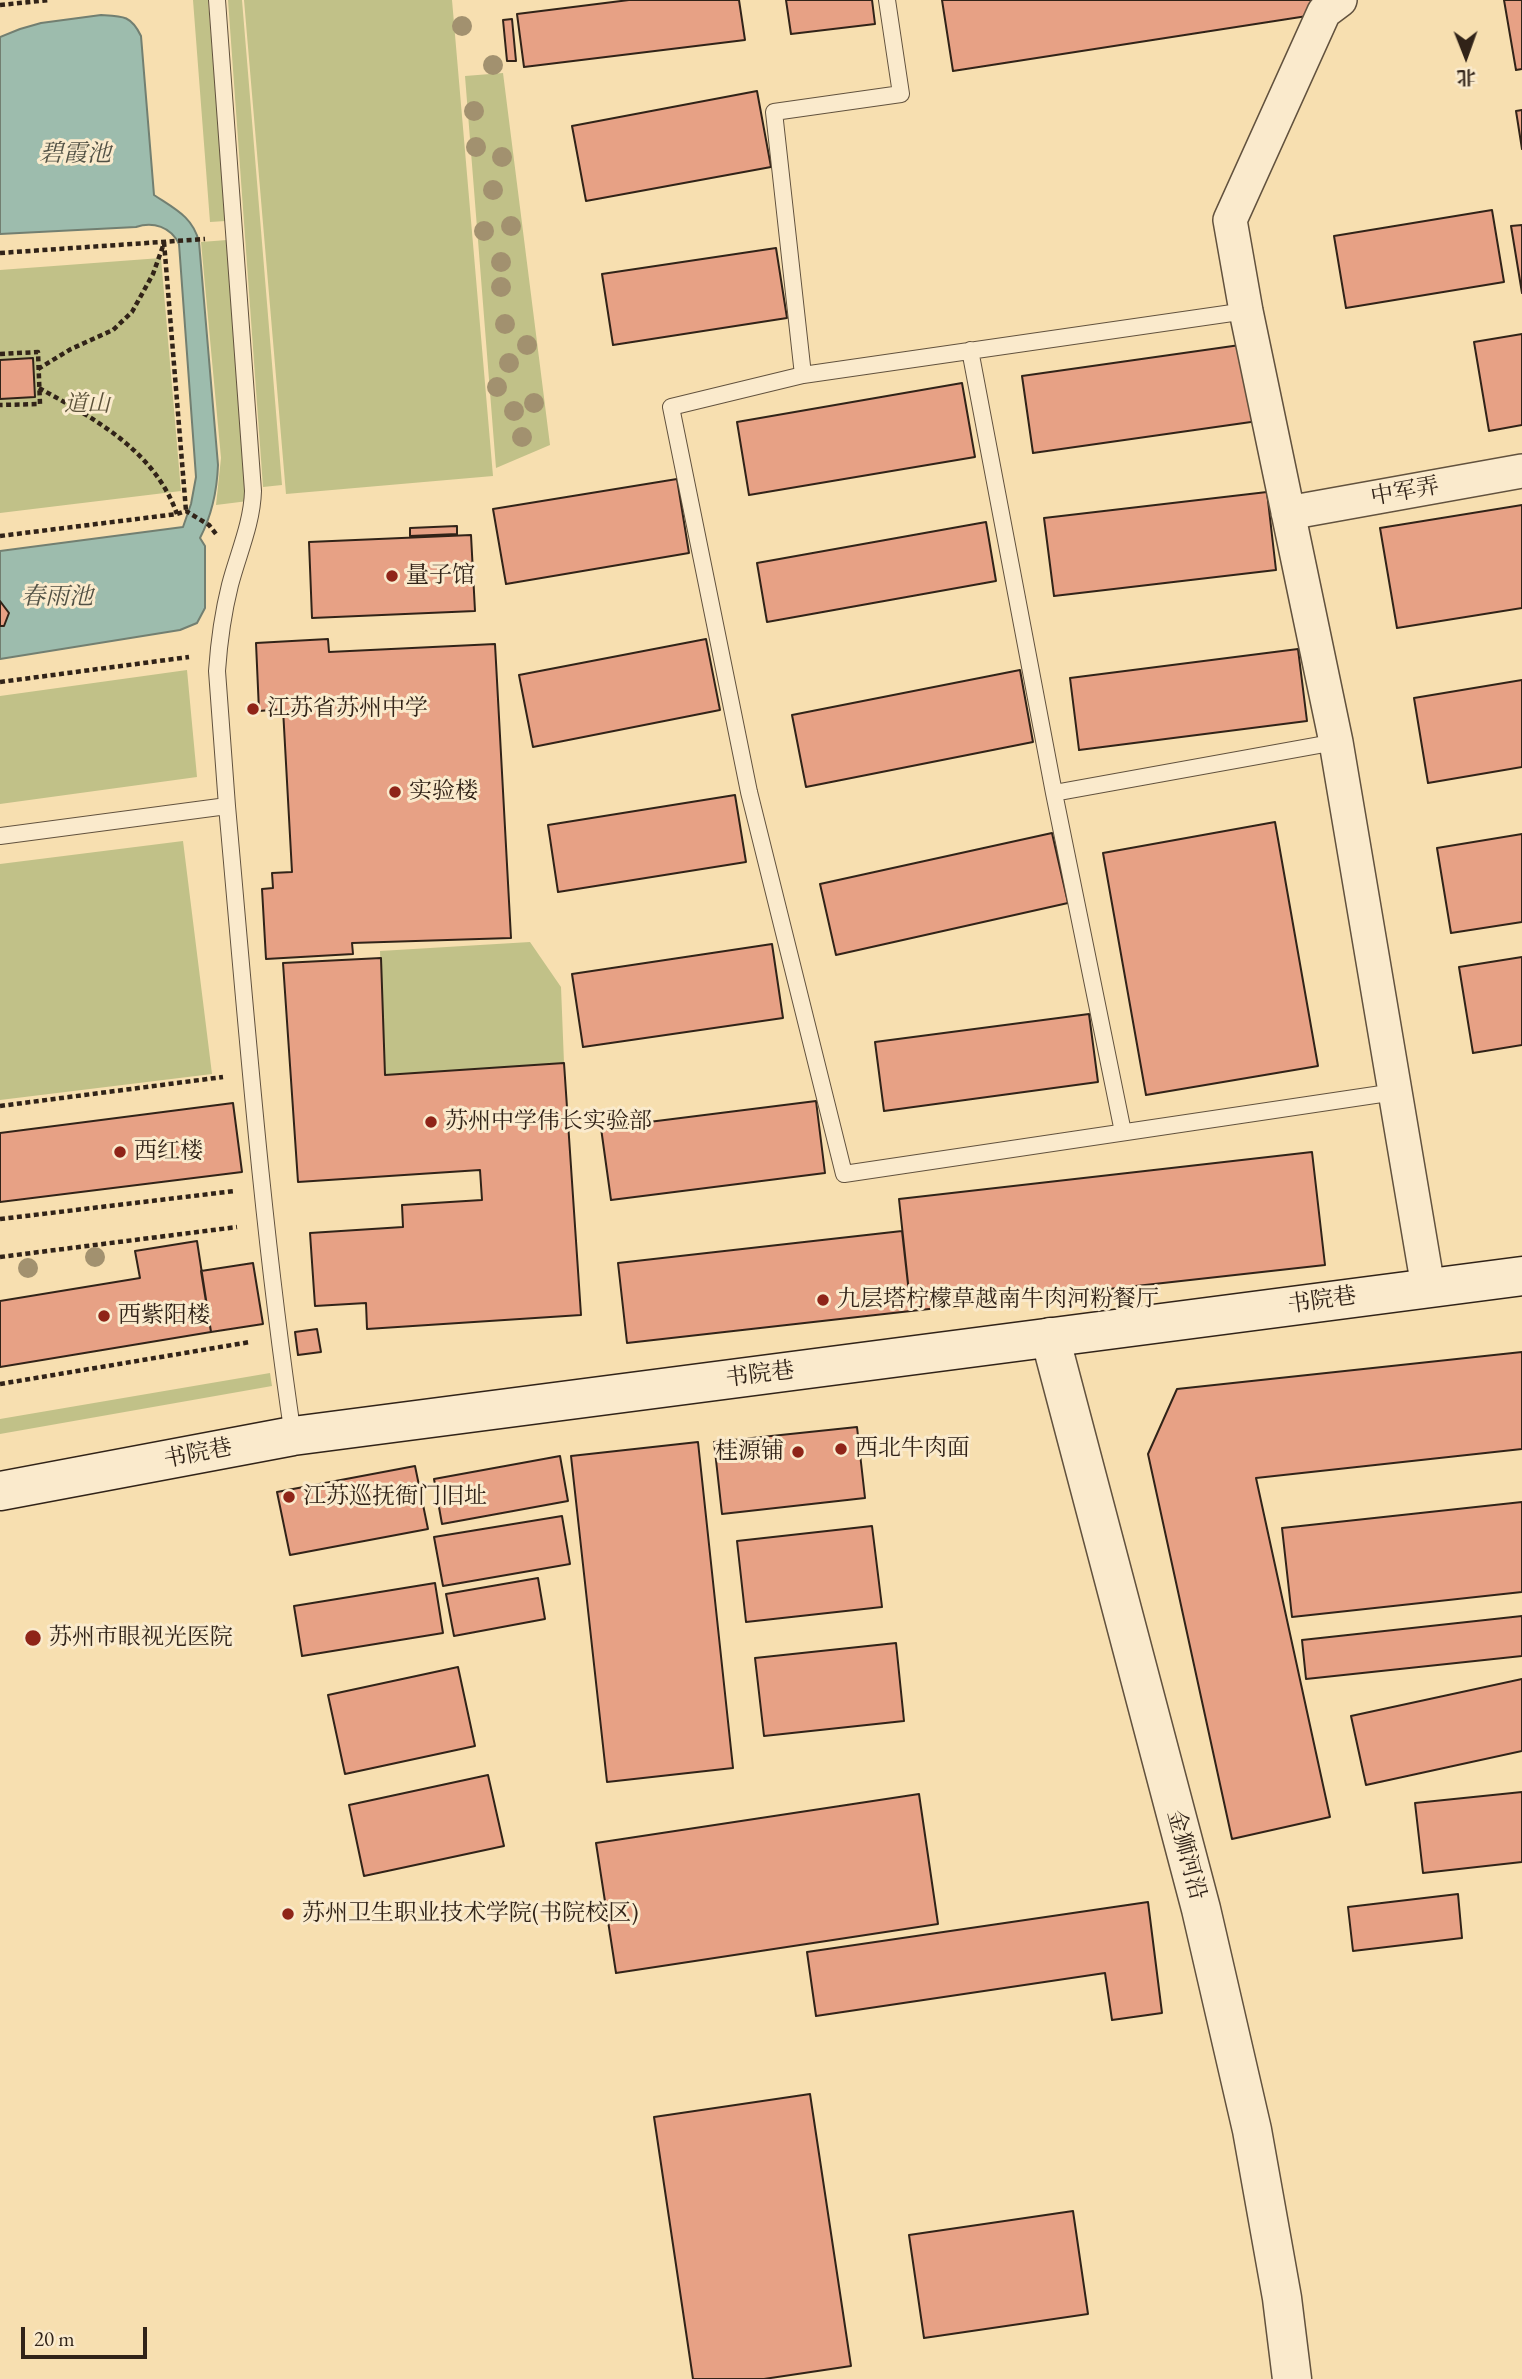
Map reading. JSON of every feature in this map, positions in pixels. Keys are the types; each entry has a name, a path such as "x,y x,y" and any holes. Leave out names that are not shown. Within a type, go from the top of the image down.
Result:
{"main road":[{"name":"书院巷","path":"0,1491 293,1436 1522,1276"},
{"name":"金狮河沿","path":"1050,1337 1201,1909 1251,2130 1282,2298 1292,2379"}],"street":[{"path":"1340,0 1324,12 1230,220 1245,311 1336,742 1428,1287"},
{"name":"中军弄","path":"1288,513 1522,471"}],"lane":[{"path":"217,0 253,491 250,520 231,584 217,671 265,1224 293,1436"},
{"path":"803,375 774,112 901,94 887,0"},
{"path":"1245,311 803,375 671,407 749,792 844,1174 1395,1091"},
{"path":"970,350 1054,793 1123,1132"},
{"path":"1054,793 1336,742"},
{"path":"0,836 227,806"}],"path":[{"path":"0,5 48,0"},
{"path":"0,253 202,239"},
{"path":"38,369 71,349 113,330 132,312 153,274 164,242"},
{"path":"164,242 186,511"},
{"path":"0,354 38,352 40,404 0,405"},
{"path":"39,388 94,418 132,447 165,485 177,514"},
{"path":"0,536 186,511 209,525"},
{"path":"0,682 218,653"},
{"path":"0,1106 251,1074"},
{"path":"0,1219 262,1188"},
{"path":"0,1257 265,1224"},
{"path":"0,1384 278,1337"}],"green space":[{"path":"193,0 208,0 226,221 210,222"},
{"path":"228,0 242,0 282,485 263,487"},
{"path":"244,0 452,0 493,476 286,494"},
{"path":"503,73 550,445 496,468 465,76"},
{"path":"227,240 248,501 216,505 221,458 201,242"},
{"name":"道山","path":"161,258 181,491 0,513 0,270"},
{"path":"187,670 197,777 0,804 0,696"},
{"path":"183,841 212,1074 0,1100 0,864"},
{"path":"530,942 561,987 564,1063 385,1075 380,951"},
{"path":"270,1373 272,1386 0,1434 0,1419"}],"water":[{"path":"101,15 129,20 141,36 154,195 188,220 199,242 218,465 213,503 200,538 205,546 205,608 197,623 180,630 0,659 0,551 183,527 196,477 179,244 176,238 155,225 0,234 0,37 41,23"}],"building":[{"path":"629,0 739,0 745,40 524,67 517,14"},
{"path":"786,0 872,0 875,24 791,34"},
{"path":"942,0 1317,0 1320,14 953,71"},
{"path":"1504,0 1522,0 1522,69 1516,70"},
{"path":"512,19 516,61 507,61 503,20"},
{"path":"757,91 771,167 586,201 572,126"},
{"path":"1522,110 1522,149 1516,111"},
{"path":"1492,210 1504,282 1346,308 1334,236"},
{"path":"1522,225 1522,293 1511,226"},
{"path":"776,248 787,318 613,345 602,274"},
{"path":"1522,334 1522,425 1489,431 1474,342"},
{"path":"1247,344 1258,421 1033,453 1022,376"},
{"path":"33,358 35,397 0,399 0,360"},
{"path":"962,383 975,457 749,495 737,422"},
{"path":"677,479 689,553 506,584 493,509"},
{"path":"1267,492 1276,570 1054,596 1044,518"},
{"path":"1522,505 1522,608 1397,628 1380,528"},
{"path":"986,522 996,581 767,622 757,563"},
{"path":"457,526 457,534 410,536 410,528"},
{"name":"量子馆","path":"471,535 475,611 312,618 309,542"},
{"path":"0,601 9,613 4,626 0,626"},
{"name":"实验楼","path":"328,639 329,652 495,644 511,938 352,943 353,954 266,959 262,889 273,888 272,873 292,872 283,709 259,711 256,643"},
{"path":"706,639 720,710 533,747 519,675"},
{"path":"1298,649 1307,721 1079,750 1070,678"},
{"path":"1020,670 1033,742 806,787 792,715"},
{"path":"1522,680 1522,767 1428,783 1414,698"},
{"path":"735,795 746,862 558,892 548,825"},
{"path":"1275,822 1318,1066 1146,1095 1103,853"},
{"path":"1052,833 1068,903 836,955 820,884"},
{"path":"1522,834 1522,922 1451,933 1437,848"},
{"path":"772,944 783,1018 583,1047 572,974"},
{"path":"1522,957 1522,1045 1473,1053 1459,967"},
{"name":"苏州中学伟长实验部","path":"381,958 385,1075 564,1063 581,1315 367,1329 366,1303 315,1306 310,1233 403,1227 402,1205 482,1200 480,1170 298,1182 283,963"},
{"path":"1089,1014 1098,1082 884,1111 875,1042"},
{"path":"816,1101 825,1173 611,1200 601,1128"},
{"name":"西红楼","path":"233,1103 242,1172 0,1202 0,1133"},
{"path":"1312,1152 1325,1265 911,1311 899,1199"},
{"path":"902,1231 911,1311 627,1343 618,1263"},
{"name":"西紫阳楼","path":"197,1241 211,1332 0,1367 0,1301 140,1278 135,1251"},
{"path":"253,1263 263,1324 211,1332 201,1271"},
{"path":"317,1329 321,1352 298,1355 295,1332"},
{"path":"1522,1352 1522,1449 1256,1478 1330,1817 1232,1839 1148,1454 1177,1389"},
{"path":"857,1427 865,1498 722,1514 714,1442"},
{"path":"698,1442 733,1768 607,1782 571,1456"},
{"path":"560,1456 568,1501 442,1524 434,1479"},
{"path":"415,1466 428,1529 290,1555 277,1492"},
{"path":"1522,1502 1522,1592 1292,1617 1282,1528"},
{"path":"562,1516 570,1564 443,1586 434,1537"},
{"path":"872,1526 882,1607 746,1622 737,1541"},
{"path":"538,1578 545,1619 454,1636 446,1594"},
{"path":"435,1583 443,1633 302,1656 294,1606"},
{"path":"1522,1616 1522,1656 1306,1679 1302,1640"},
{"path":"896,1643 904,1721 764,1736 755,1658"},
{"path":"458,1667 475,1746 345,1774 328,1695"},
{"path":"1522,1679 1522,1751 1366,1785 1351,1716"},
{"path":"488,1775 504,1846 364,1876 349,1805"},
{"path":"1522,1792 1522,1862 1423,1873 1415,1803"},
{"path":"919,1794 938,1924 616,1973 596,1843"},
{"path":"1458,1894 1462,1938 1353,1951 1348,1907"},
{"path":"1148,1902 1162,2013 1112,2020 1105,1973 816,2016 807,1952"},
{"path":"810,2094 851,2366 764,2379 693,2379 654,2117"},
{"path":"1073,2211 1088,2314 924,2338 909,2235"}],"place":[{"name":"量子馆","path":"392,576"},
{"name":"江苏省苏州中学","path":"253,709"},
{"name":"实验楼","path":"395,792"},
{"name":"苏州中学伟长实验部","path":"431,1122"},
{"name":"西红楼","path":"120,1152"},
{"name":"九层塔柠檬草越南牛肉河粉餐厅","path":"823,1300"},
{"name":"西紫阳楼","path":"104,1316"},
{"name":"西北牛肉面","path":"841,1449"},
{"name":"桂源铺","path":"798,1452"},
{"name":"江苏巡抚衙门旧址","path":"289,1497"},
{"name":"苏州市眼视光医院","path":"33,1638"},
{"name":"苏州卫生职业技术学院(书院校区)","path":"288,1914"}],"water label":[{"name":"碧霞池","path":"75,154"},
{"name":"春雨池","path":"57,597"}]}
